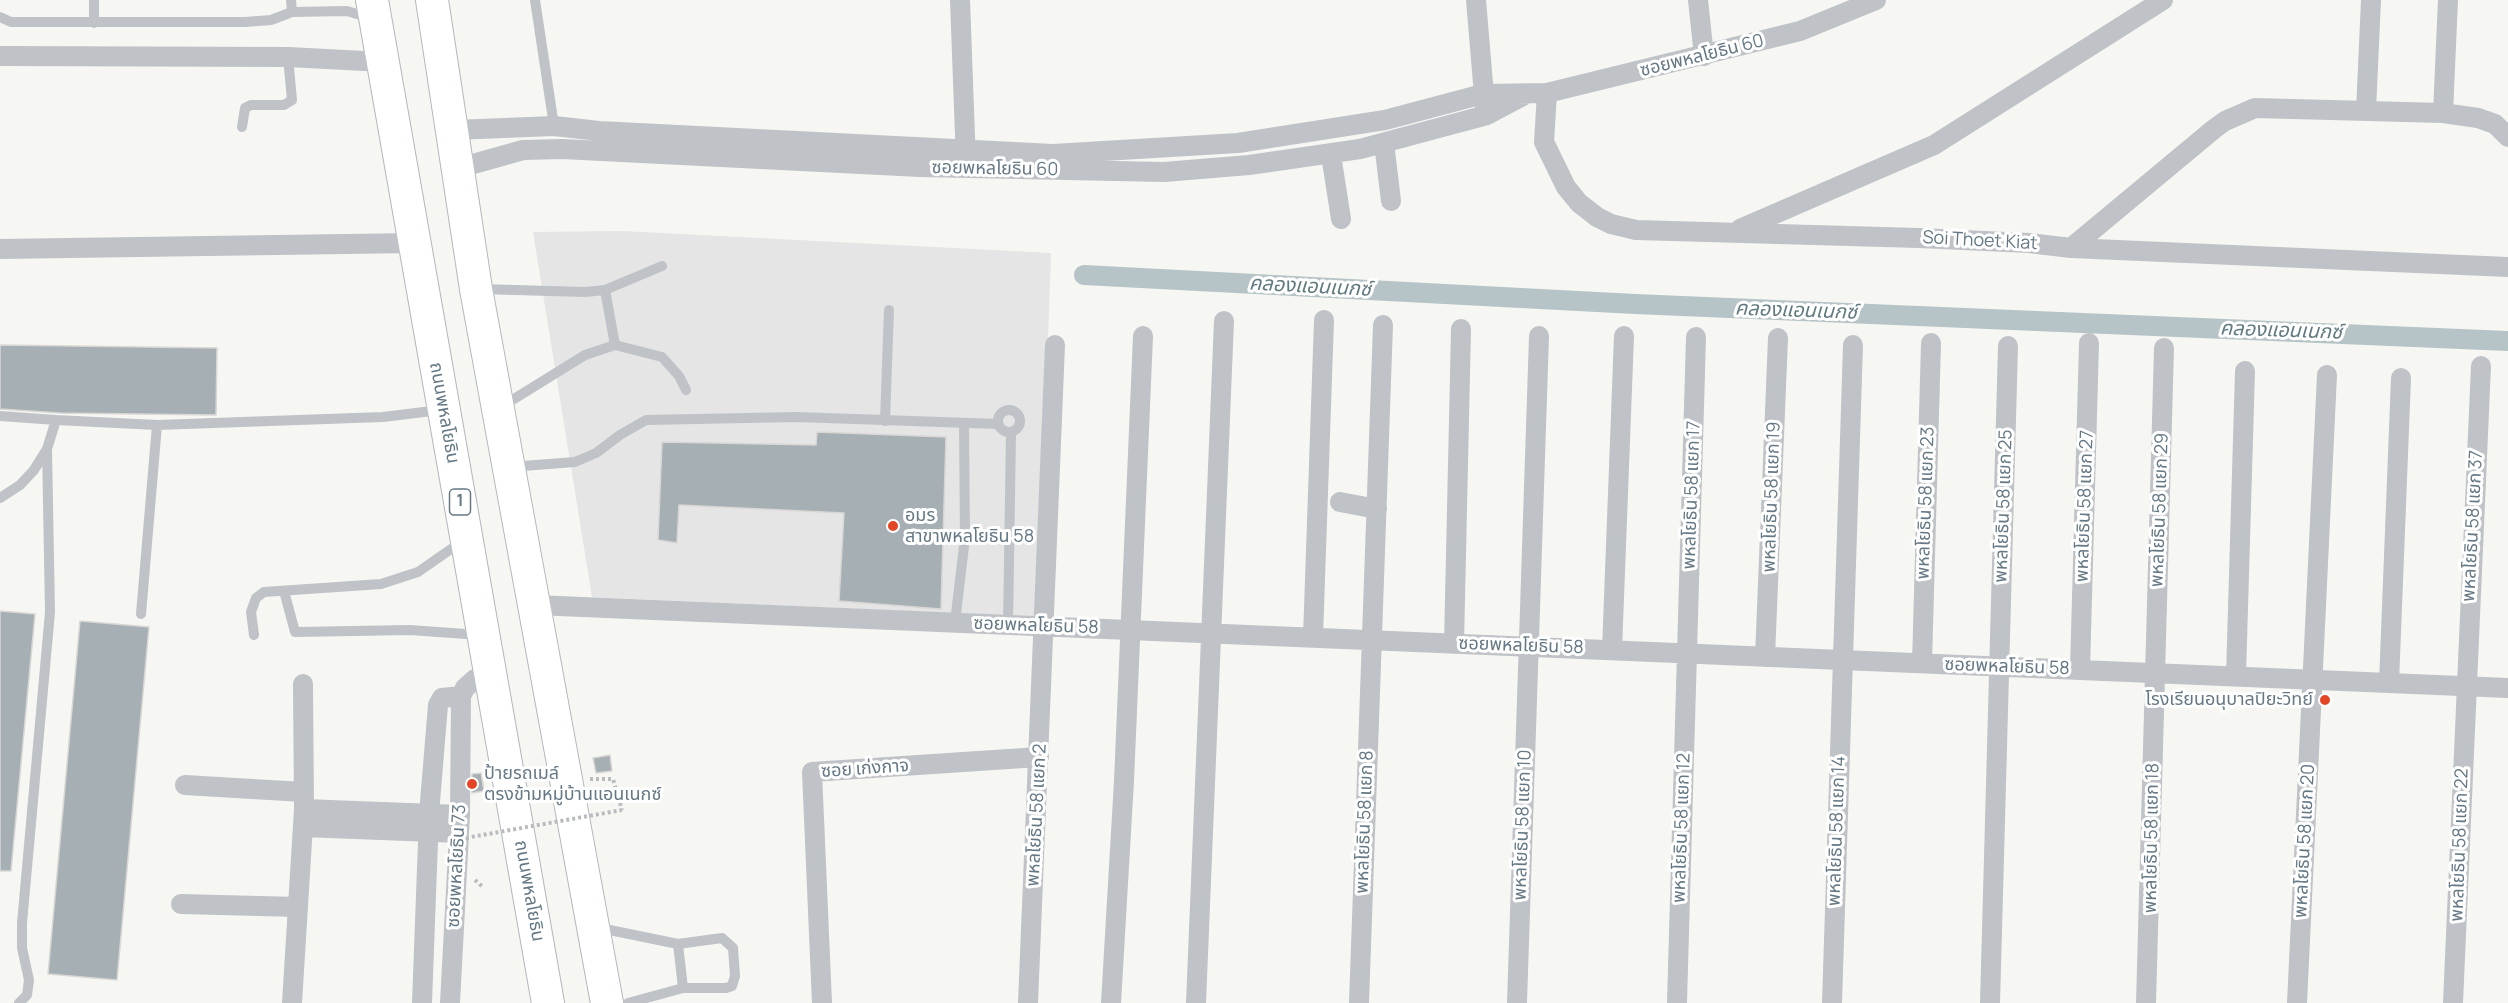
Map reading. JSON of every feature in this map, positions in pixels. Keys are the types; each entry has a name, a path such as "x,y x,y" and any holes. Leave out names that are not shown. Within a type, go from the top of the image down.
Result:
{"main road":[{"path":"432,0 454,130 476,289 595,927 607,1003"},
{"name":"ถนนพหลโยธิน","path":"374,10 548,1003"}],"street":[{"path":"960,0 965,159"},
{"path":"1476,0 1483,94 1487,115"},
{"path":"1698,0 1704,56"},
{"name":"ซอยพหลโยธิน 60","path":"965,159 1238,143 1385,120 1483,94 1523,96 1547,93 1800,31 1876,0"},
{"path":"1735,232 1934,145 2163,0"},
{"path":"2366,111 2371,0"},
{"path":"2443,113 2448,0"},
{"path":"0,56 288,57 384,62"},
{"name":"Soi Thoet Kiat","path":"1547,93 1544,142 1566,187 1579,203 1597,217 1611,224 1636,230 1919,238 2029,243 2071,248 2508,267"},
{"name":"ซอยพหลโยธิน 60","path":"459,168 523,150 562,149 965,159 1164,172 1331,155 1487,115 1523,96"},
{"path":"2071,248 2214,129 2239,114 2255,108 2443,113 2478,118 2495,124 2508,137"},
{"name":"ซอยพหลโยธิน 60","path":"454,130 554,126 920,158"},
{"path":"1384,143 1391,201"},
{"path":"1331,155 1341,219"},
{"path":"0,249 414,243"},
{"path":"1313,638 1324,320"},
{"path":"1196,1003 1224,321"},
{"name":"พหลโยธิน 58 แยก 8","path":"1359,1003 1383,325"},
{"path":"1454,644 1461,329"},
{"path":"1111,1003 1143,336"},
{"name":"พหลโยธิน 58 แยก 10","path":"1517,1003 1539,336"},
{"path":"1612,650 1624,336"},
{"name":"พหลโยธิน 58 แยก 17","path":"1688,653 1696,337"},
{"name":"พหลโยธิน 58 แยก 19","path":"1766,657 1778,338"},
{"name":"พหลโยธิน 58 แยก 23","path":"1922,663 1931,343"},
{"name":"พหลโยธิน 58 แยก 27","path":"2080,670 2089,343"},
{"name":"พหลโยธิน 58 แยก 2","path":"1028,1003 1055,345"},
{"name":"พหลโยธิน 58 แยก 14","path":"1832,1003 1853,345"},
{"name":"พหลโยธิน 58 แยก 25","path":"1990,1003 2008,346"},
{"name":"พหลโยธิน 58 แยก 29","path":"2156,673 2164,348"},
{"name":"พหลโยธิน 58 แยก 37","path":"2466,686 2481,366"},
{"path":"2236,676 2245,370"},
{"name":"พหลโยธิน 58 แยก 20","path":"2297,1003 2327,375"},
{"path":"2389,683 2402,378"},
{"path":"1340,502 1377,509"},
{"name":"ซอยพหลโยธิน 58","path":"535,605 2508,688"},
{"name":"พหลโยธิน 58 แยก 12","path":"1677,1003 1688,653"},
{"path":"422,1003 429,823 438,705 442,698 461,696 465,688 475,679 490,673"},
{"name":"พหลโยธิน 58 แยก 18","path":"2146,1003 2156,673"},
{"path":"292,1003 303,809 303,684"},
{"name":"พหลโยธิน 58 แยก 22","path":"2453,1003 2466,686"},
{"name":"ซอยพหลโยธิน 73","path":"450,1003 460,829 461,696"},
{"name":"ซอย เก่งกาจ","path":"822,1003 812,772 1039,757"},
{"path":"185,785 303,809 429,823 460,829"},
{"path":"181,903 298,907"}],"lane":[{"path":"94,0 94,23"},
{"path":"291,0 292,12"},
{"path":"535,0 554,126"},
{"path":"0,17 11,22 245,22 271,20 292,12 374,10"},
{"path":"242,127 245,108 252,105 284,105 292,100 288,57"},
{"path":"476,289 585,292 606,290 662,266"},
{"path":"606,290 615,345"},
{"path":"885,421 889,310"},
{"path":"498,409 585,355 615,345 662,357 679,376 686,390"},
{"path":"0,416 157,425 383,417 444,410"},
{"path":"1003,411 1016,411 1019,416 1019,426 1011,432 1005,432 998,424 999,414 1003,411"},
{"path":"510,467 575,462 596,453 620,435 646,420 797,417 998,424"},
{"path":"0,498 34,471 47,449 56,420"},
{"path":"955,622 964,538 964,424"},
{"path":"141,614 157,425"},
{"path":"1008,625 1011,432"},
{"path":"19,1003 27,995 29,980 22,948 22,923 50,612 47,449"},
{"path":"254,635 252,612 256,598 264,591 381,584 418,572 467,538"},
{"path":"284,591 295,632 410,630 483,635"},
{"path":"595,927 678,944 722,938 733,948 735,976 732,986 683,988 628,1003"},
{"path":"678,944 683,988"}],"path":[{"path":"460,829 622,810 613,779 568,780"}],"shaded area":[{"path":"622,231 1051,253 1038,617 592,597 533,232"}],"building":[{"path":"0,345 217,348 216,415 60,413 0,409"},
{"name":"อมร สาขาพหลโยธิน 58","path":"817,432 946,437 941,609 839,601 844,513 679,505 677,543 658,540 662,442 816,445"},
{"path":"0,611 35,614 11,871 0,871"},
{"path":"80,621 149,627 117,980 48,974"},
{"path":"610,755 612,771 596,773 593,758"},
{"path":"481,773 484,791 472,793 472,774"}],"waterway":[{"name":"คลองแอนเนกซ์","path":"1084,275 1635,304 2508,341"}],"place":[{"name":"อมร สาขาพหลโยธิน 58","path":"893,526"},
{"name":"โรงเรียนอนุบาลปิยะวิทย์","path":"2325,700"},
{"name":"ป้ายรถเมล์ ตรงข้ามหมู่บ้านแอนเนกซ์","path":"472,784"}]}
